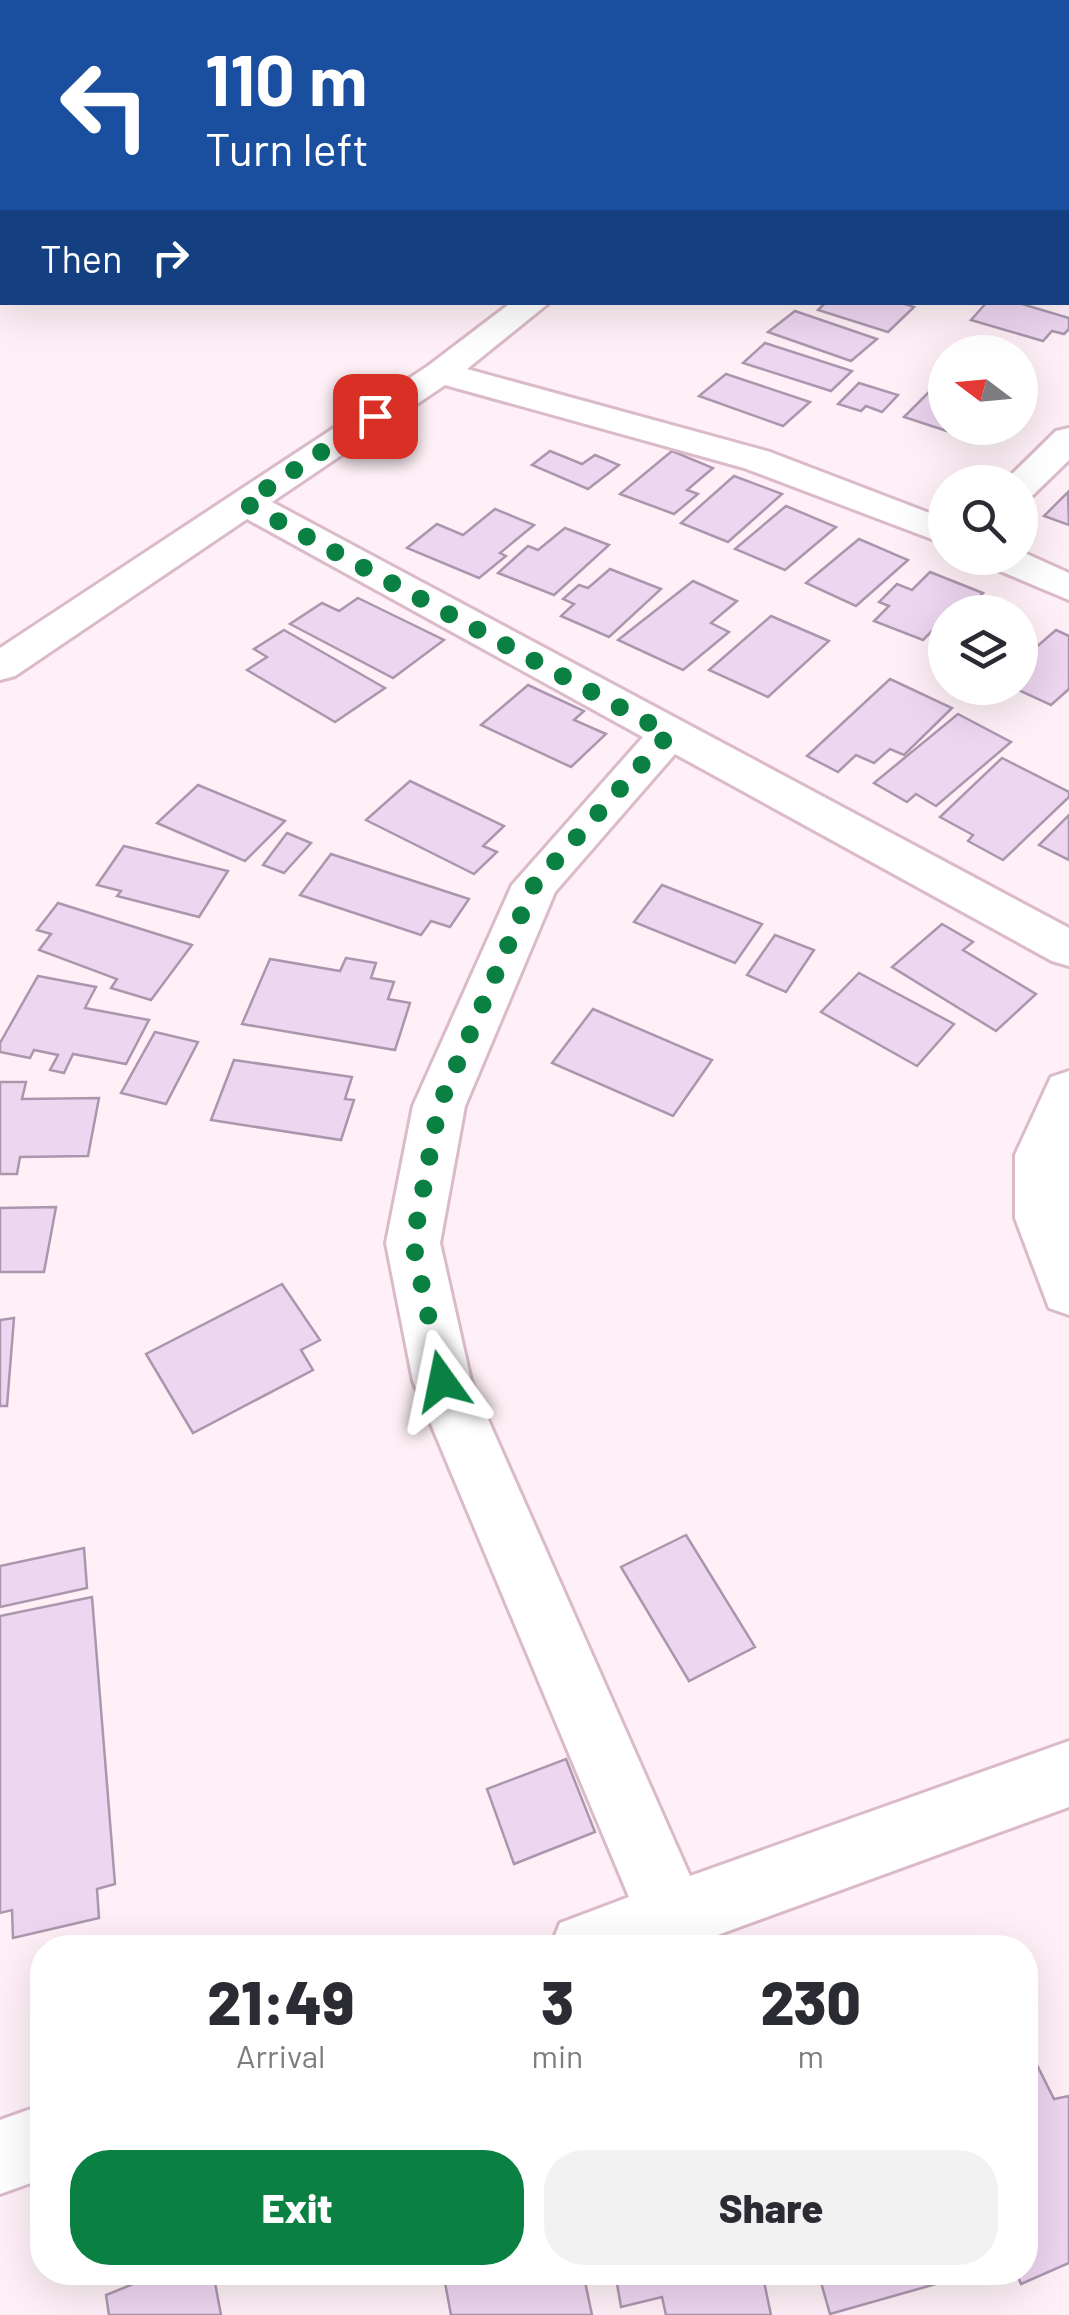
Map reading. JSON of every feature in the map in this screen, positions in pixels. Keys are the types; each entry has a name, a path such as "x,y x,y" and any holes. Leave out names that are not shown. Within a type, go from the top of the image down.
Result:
{"street":[{"path":"0,667 440,373 530,305"},
{"path":"440,373 758,460 928,525"},
{"path":"1038,469 1069,439"},
{"path":"245,503 1069,949"},
{"path":"1038,574 1069,588"},
{"path":"669,734 534,885 439,1106 413,1243 442,1381 672,1916"},
{"path":"1069,1091 1041,1156 1042,1218 1069,1292"},
{"path":"620,1935 1069,1774"},
{"path":"0,2158 30,2147"}],"building":[{"path":"823,305 914,307 888,332 818,310"},
{"path":"984,305 1025,305 1069,318 1069,329 1064,334 1052,331 1043,341 1038,335 1022,335 971,320"},
{"path":"795,311 877,339 851,361 768,332"},
{"path":"765,343 852,371 831,391 743,363"},
{"path":"726,374 810,402 783,426 699,396"},
{"path":"859,383 898,395 882,412 866,406 861,411 838,404"},
{"path":"928,393 928,425 904,417"},
{"path":"550,451 582,464 595,455 619,465 588,489 532,465"},
{"path":"672,451 713,468 687,490 698,494 674,514 620,494"},
{"path":"734,476 782,494 728,542 681,523"},
{"path":"1068,492 1069,525 1044,516"},
{"path":"786,506 836,527 785,570 735,549"},
{"path":"495,509 534,525 500,553 506,556 479,578 407,548 437,524 463,535"},
{"path":"565,528 609,545 554,595 498,573 528,546 538,550"},
{"path":"859,539 908,560 856,606 806,583"},
{"path":"610,569 661,589 609,637 561,616 574,604 563,599 579,585 588,588"},
{"path":"928,574 983,593 928,595 928,635 923,640 874,621 889,606 879,602 897,584 912,590"},
{"path":"693,581 737,601 711,623 729,632 683,670 618,640"},
{"path":"358,598 444,640 393,678 290,624 322,603 339,611"},
{"path":"771,616 829,641 768,697 709,670"},
{"path":"284,630 385,688 335,722 247,670 267,657 254,649"},
{"path":"1056,630 1069,636 1069,689 1051,705 1038,699 1038,646"},
{"path":"890,679 928,697 928,705 952,708 904,755 890,749 874,763 856,755 838,772 807,756"},
{"path":"528,685 584,711 574,720 606,734 571,767 481,725"},
{"path":"958,714 1011,742 936,806 916,794 907,802 874,783"},
{"path":"1002,758 1069,792 1069,797 1003,860 968,841 973,835 940,817"},
{"path":"410,781 504,826 483,846 497,852 474,874 366,820"},
{"path":"198,785 285,821 245,861 157,823"},
{"path":"1069,815 1069,860 1039,845"},
{"path":"287,833 311,843 284,873 263,865"},
{"path":"124,846 228,871 199,917 117,896 121,891 97,885"},
{"path":"331,854 469,899 450,927 431,921 421,935 300,895"},
{"path":"662,885 762,924 735,963 634,922"},
{"path":"58,903 192,945 151,1000 111,988 117,979 39,950 51,934 37,930"},
{"path":"942,924 973,942 963,950 1036,994 996,1031 892,967"},
{"path":"775,935 814,950 786,992 747,975"},
{"path":"346,958 376,963 371,978 394,982 388,999 410,1003 395,1050 242,1024 270,959 340,971"},
{"path":"859,973 954,1024 917,1066 821,1012"},
{"path":"38,976 96,987 85,1008 149,1020 126,1064 73,1054 64,1073 50,1070 58,1055 34,1050 30,1058 0,1052 0,1043"},
{"path":"593,1009 712,1060 673,1116 552,1063"},
{"path":"155,1032 198,1042 166,1104 121,1093"},
{"path":"234,1060 352,1077 345,1099 354,1100 341,1140 211,1120"},
{"path":"0,1082 26,1082 22,1099 99,1098 88,1156 20,1157 17,1174 0,1174"},
{"path":"56,1207 44,1272 0,1272 0,1208"},
{"path":"282,1284 320,1340 301,1350 313,1370 193,1433 146,1354"},
{"path":"14,1318 7,1406 0,1406 0,1320"},
{"path":"686,1535 755,1647 689,1681 621,1567"},
{"path":"84,1548 87,1588 0,1607 0,1566"},
{"path":"92,1597 115,1884 97,1889 99,1918 13,1938 12,1910 0,1913 0,1616"},
{"path":"566,1759 595,1832 514,1864 487,1789"},
{"path":"1038,2067 1054,2099 1069,2096 1069,2263 1038,2277"},
{"path":"131,2285 215,2285 221,2315 109,2315 106,2295"},
{"path":"445,2285 586,2285 592,2315 451,2315"},
{"path":"617,2285 765,2285 771,2315 666,2315 662,2297 621,2307"},
{"path":"822,2285 932,2285 830,2314"}],"route":[{"path":"375,416 245,503 669,734 534,885 439,1106 413,1243 442,1381"}]}
